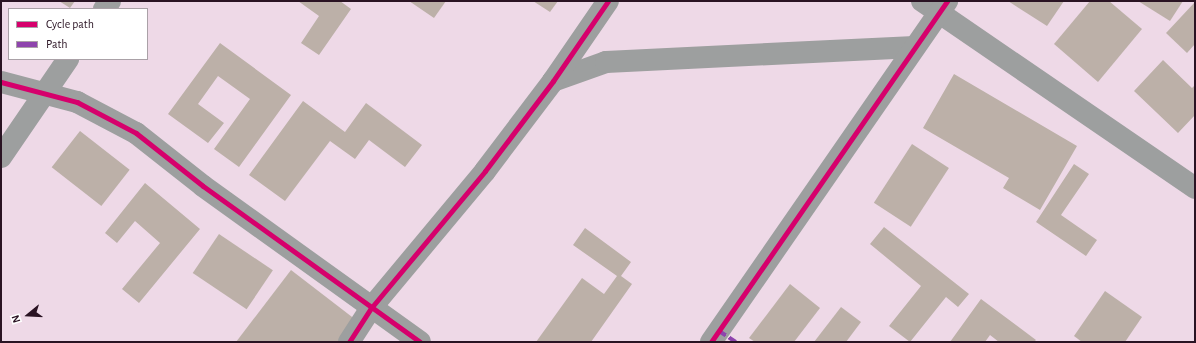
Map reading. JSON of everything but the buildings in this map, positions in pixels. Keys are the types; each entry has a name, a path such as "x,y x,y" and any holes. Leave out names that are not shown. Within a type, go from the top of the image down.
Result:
{"street":[{"path":"349,342 371,308 485,171 553,81 608,1"},
{"path":"711,342 915,47 936,5 1195,188"},
{"path":"580,40 606,62"},
{"path":"553,81 606,62 915,47"},
{"path":"1,157 67,60"},
{"path":"1,82 44,92 77,102 136,133 203,186 420,342"}],"marked path":[{"path":"719,331 736,342"}],"cycle path":[{"path":"349,342 371,308 485,171 553,81 608,1"},
{"path":"711,342 947,1"},
{"path":"1,82 77,102 136,133 203,186 420,342"}]}
